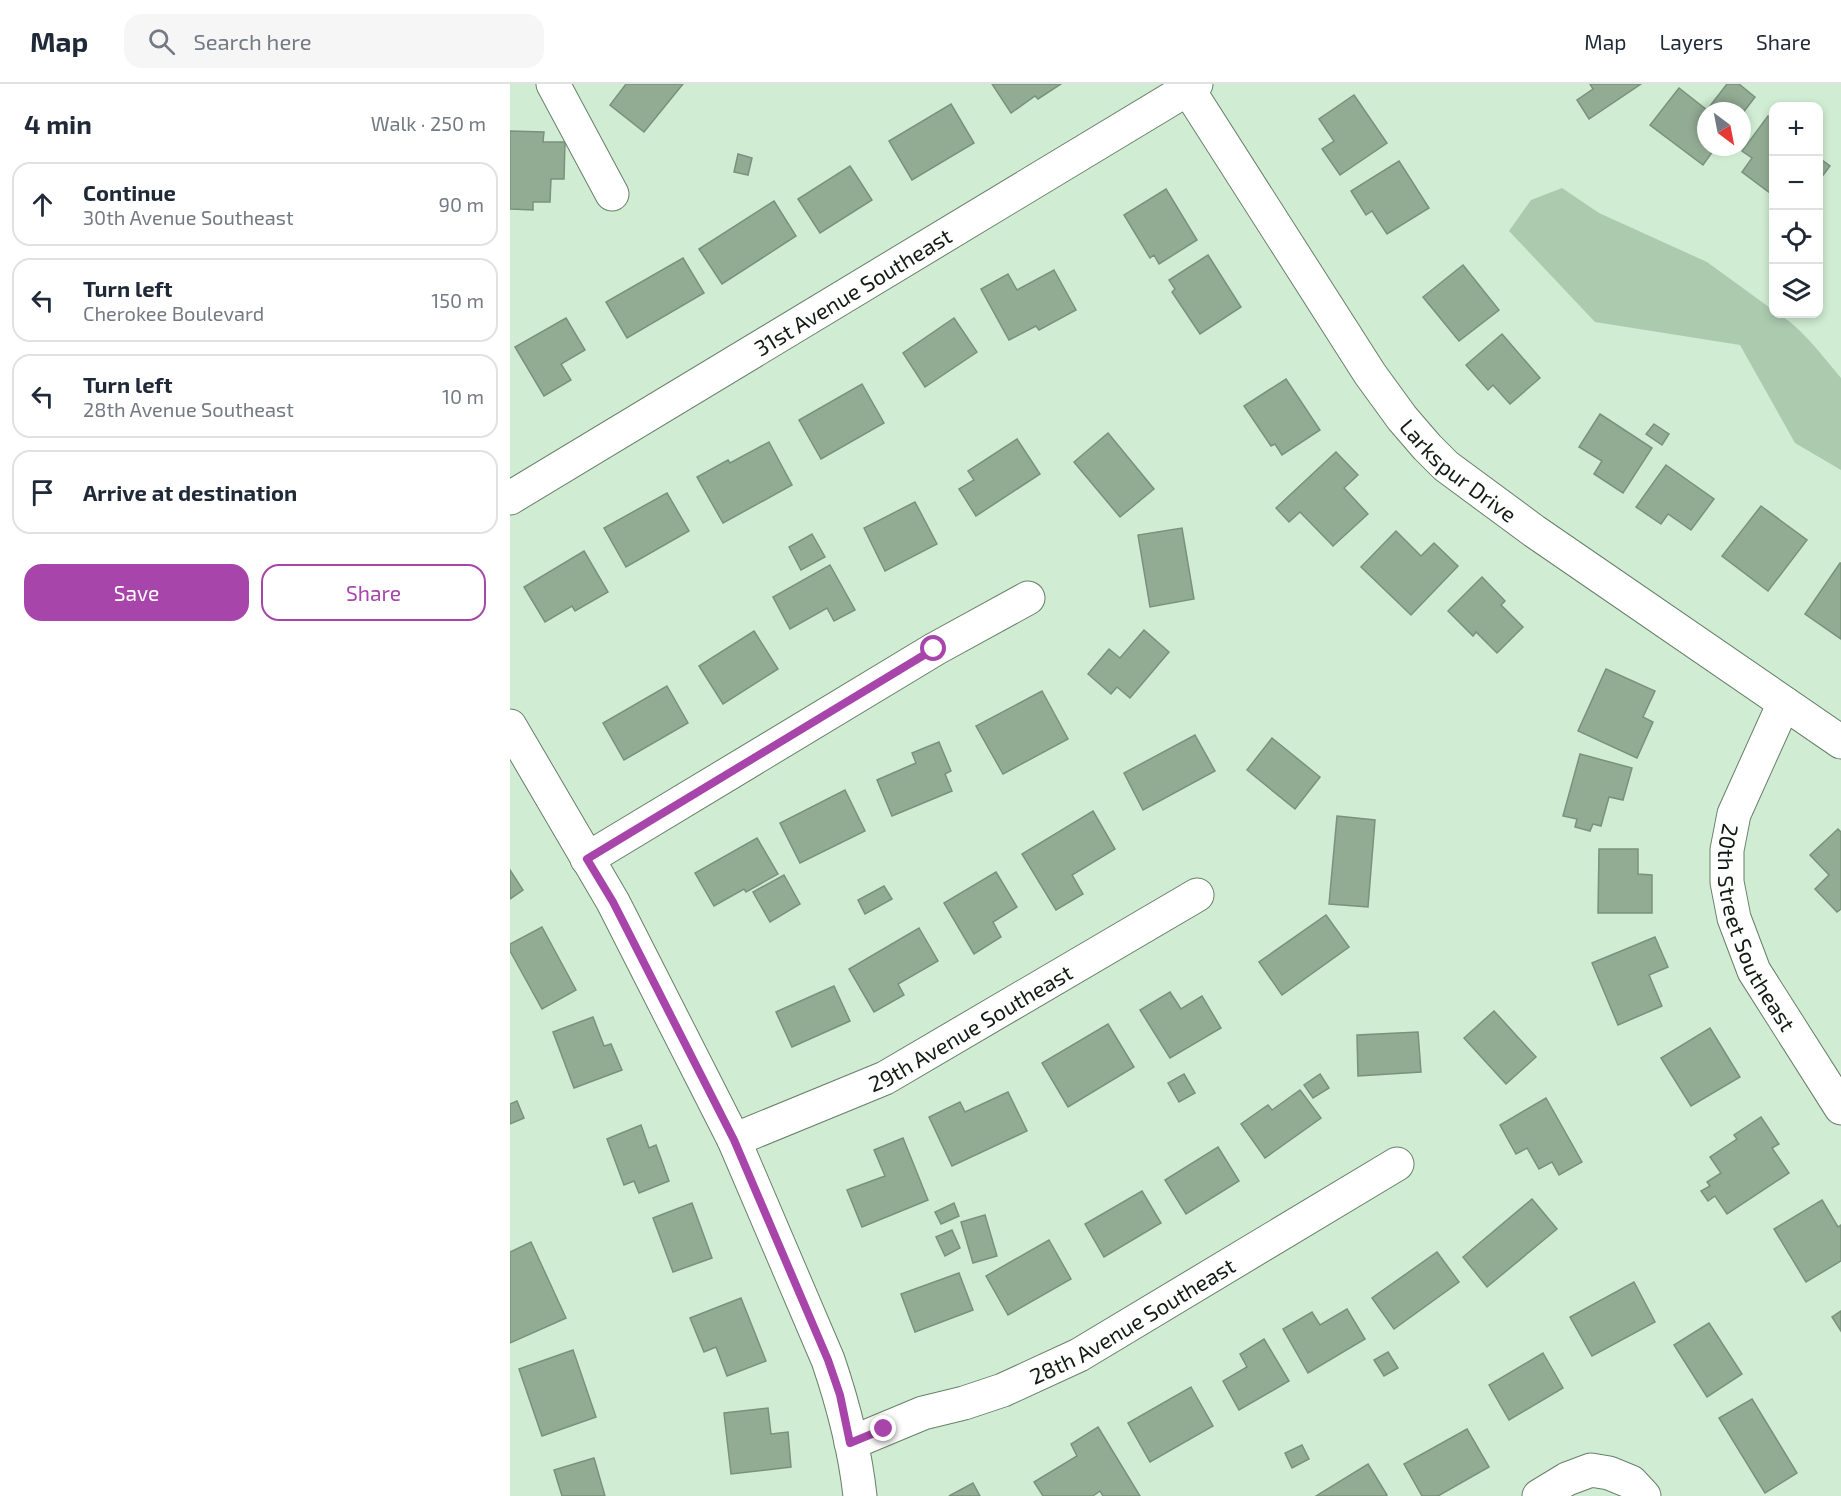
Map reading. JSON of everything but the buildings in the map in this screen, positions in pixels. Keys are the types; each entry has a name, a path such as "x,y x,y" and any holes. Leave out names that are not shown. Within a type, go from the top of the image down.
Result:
{"street":[{"path":"553,84 612,194"},
{"name":"31st Avenue Southeast","path":"510,498 1192,86"},
{"name":"Larkspur Drive","path":"1192,86 1370,374 1426,447 1446,466 1534,531 1841,742"},
{"path":"587,859 934,649 1028,598"},
{"name":"20th Street Southeast","path":"1784,704 1734,814 1726,849 1726,882 1734,918 1755,971 1841,1108"},
{"path":"510,726 613,902 734,1140 828,1360 840,1395 860,1496"},
{"name":"29th Avenue Southeast","path":"734,1140 885,1078 1197,896"},
{"name":"28th Avenue Southeast","path":"850,1443 923,1413 1003,1390 1079,1355 1397,1164"},
{"path":"1539,1496 1567,1479 1591,1470 1609,1473 1631,1482 1644,1496"}],"green space":[{"path":"1562,188 1599,213 1707,262 1769,307 1769,318 1785,318 1790,322 1819,351 1841,378 1841,470 1795,443 1740,345 1595,322 1509,231 1531,200"}],"route":[{"path":"884,1429 850,1443 840,1395 828,1360 734,1140 613,902 587,859 934,649"}]}
